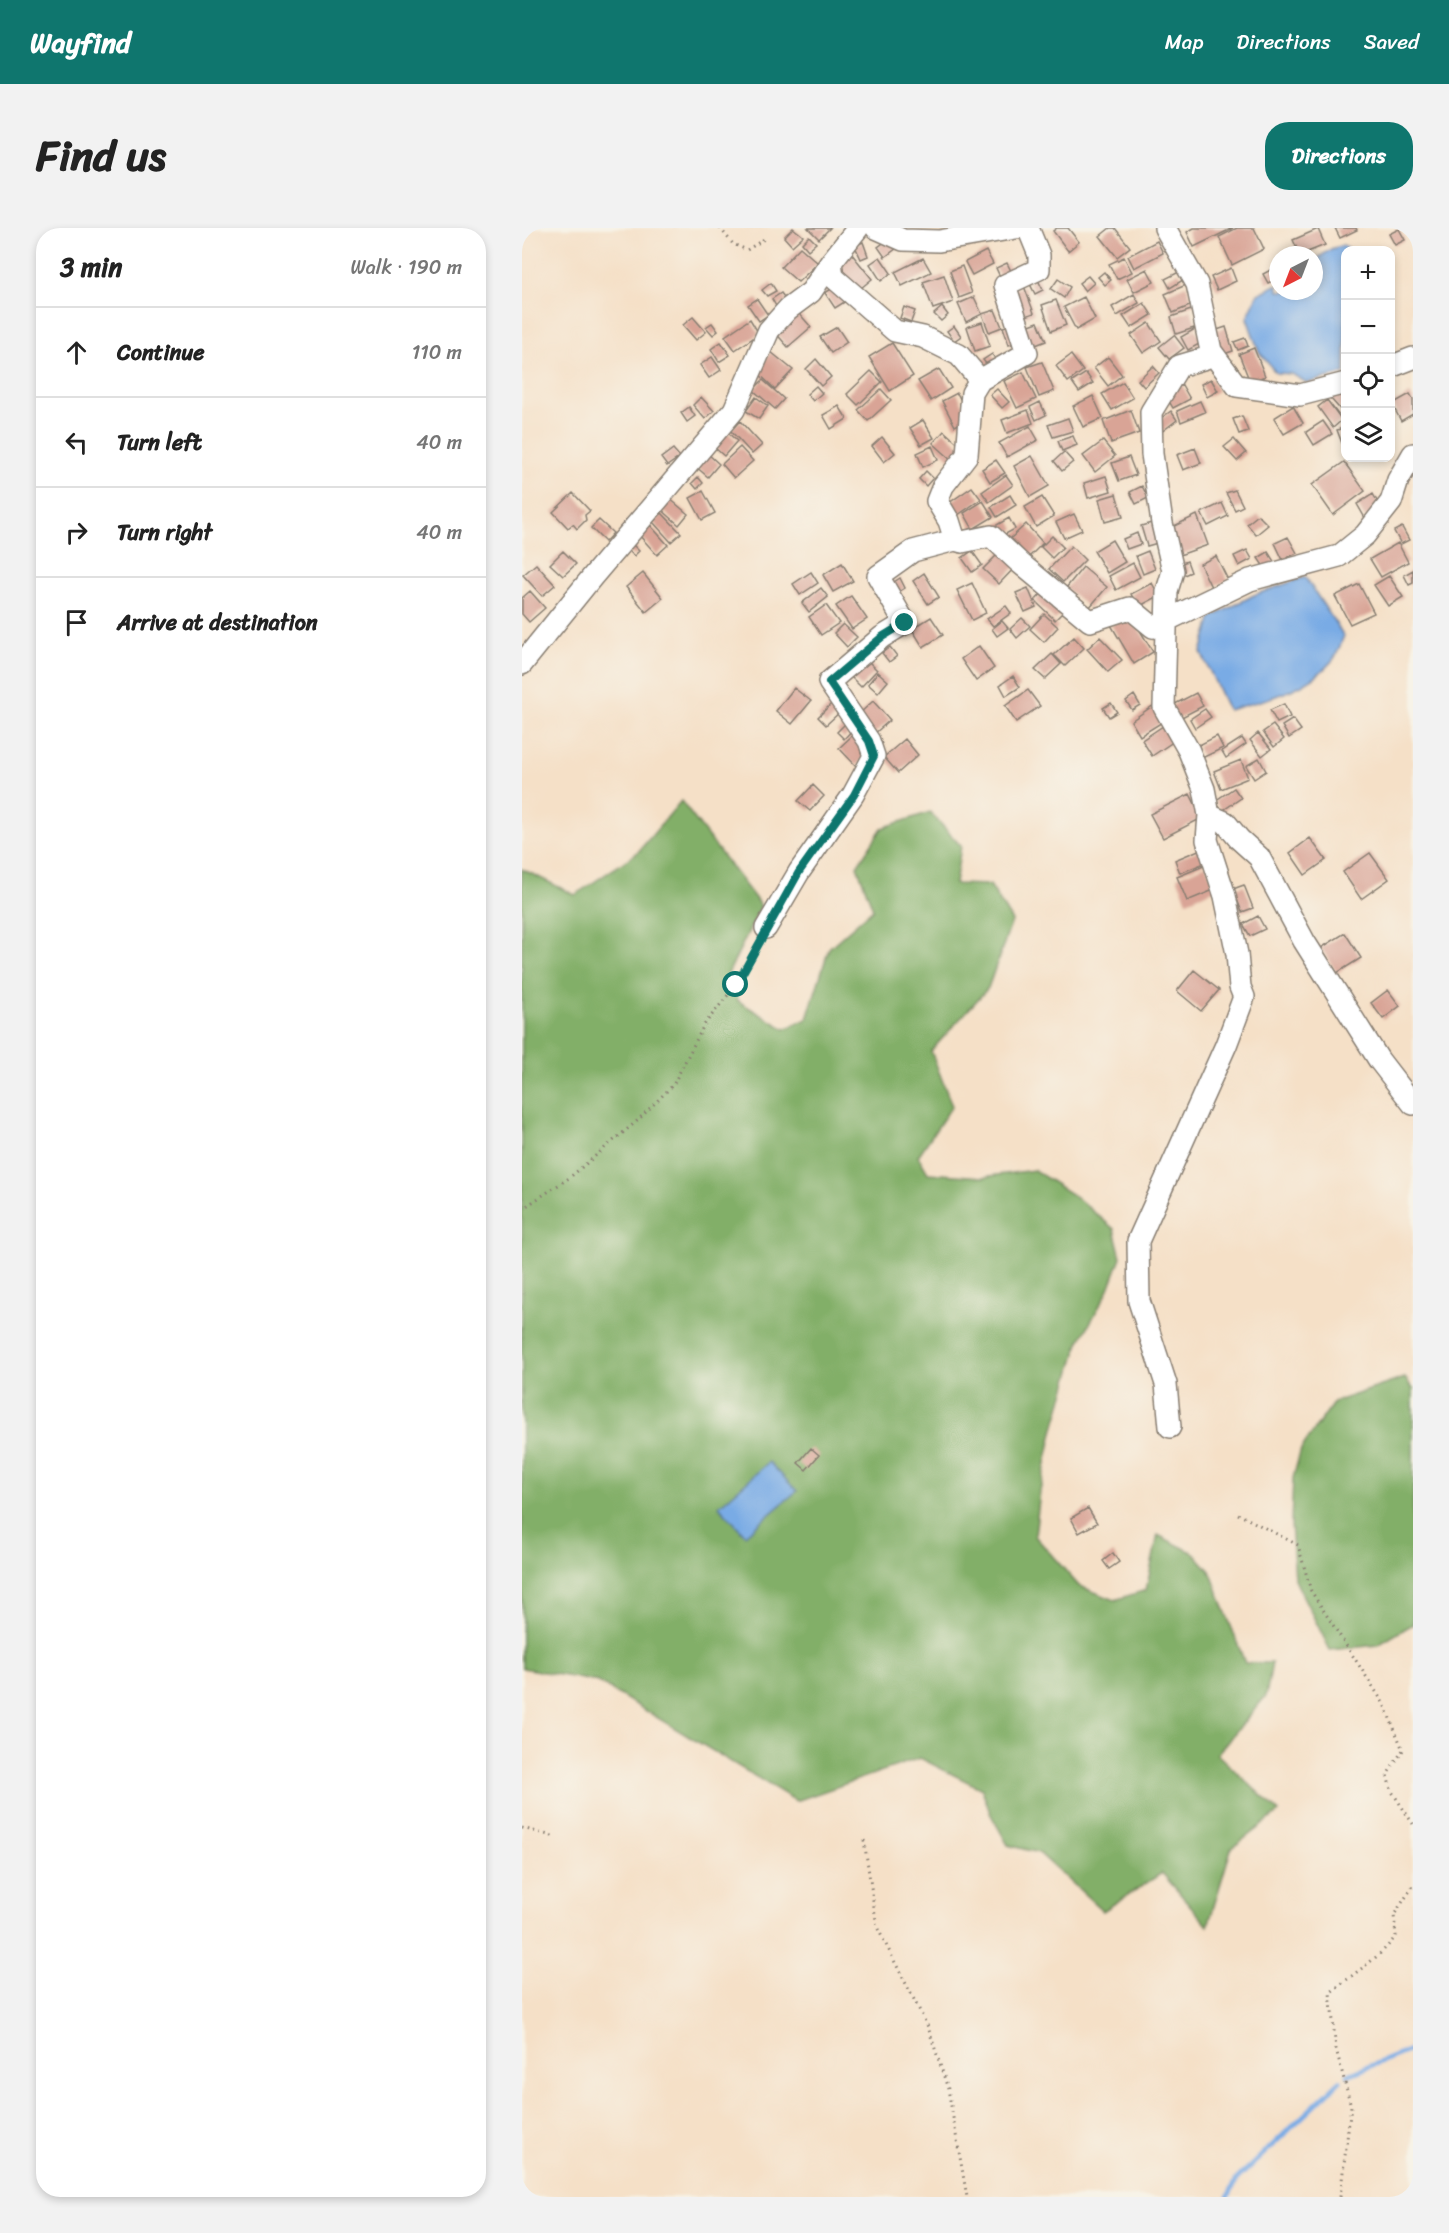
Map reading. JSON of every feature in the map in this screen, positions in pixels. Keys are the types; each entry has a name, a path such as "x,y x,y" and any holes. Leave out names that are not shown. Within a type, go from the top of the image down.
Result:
{"street":[{"path":"522,664 593,576 734,410 769,330 788,309 811,292 858,228"},
{"path":"876,228 903,240 939,241 1016,228"},
{"path":"955,540 949,521 937,501 943,486 967,456 972,393 980,380 1027,354 1005,285 1038,269 1039,255 1028,228"},
{"path":"1165,228 1197,284 1211,351 1237,386 1300,395 1341,384"},
{"path":"831,262 833,277 895,331 923,337 959,355 980,380"},
{"path":"1170,1427 1166,1384 1138,1301 1138,1241 1226,1045 1244,997 1240,987 1237,954 1225,896 1207,840 1209,815 1204,789 1189,751 1164,707 1167,591 1173,571 1162,523 1152,454 1151,412 1179,366 1206,358 1211,351"},
{"path":"1395,365 1413,358"},
{"path":"766,928 799,872 854,795 874,756 869,741 829,682 882,637 905,623 878,576 913,551 955,540 962,542 991,536 1090,621 1130,608 1153,627 1250,580 1339,556 1365,535 1391,502 1398,480 1413,454"},
{"path":"1209,815 1225,822 1239,839 1259,857 1304,941 1379,1060 1413,1104"}],"path":[{"path":"720,228 733,244 747,250 764,239"},
{"path":"522,1209 569,1178 637,1121 673,1085 704,1025 736,985 766,928"},
{"path":"1238,1514 1298,1545 1311,1591 1384,1704 1403,1750 1387,1775 1391,1791 1413,1824"},
{"path":"522,1828 556,1837"},
{"path":"864,1840 877,1927 928,2026 948,2089 968,2197"},
{"path":"1340,2197 1351,2106 1336,2049 1330,1993 1385,1951 1396,1936 1394,1916 1413,1886"}],"green space":[{"path":"681,801 761,906 728,974 738,1001 785,1029 807,1019 829,948 873,909 857,866 882,828 930,812 961,846 955,884 990,885 1012,921 988,988 931,1051 952,1106 918,1156 928,1173 983,1177 1034,1170 1076,1197 1114,1229 1121,1257 1109,1289 1079,1343 1053,1432 1040,1491 1035,1536 1079,1586 1115,1600 1146,1590 1158,1535 1194,1553 1210,1571 1245,1663 1272,1663 1266,1696 1217,1754 1279,1812 1231,1849 1208,1926 1162,1873 1103,1911 1039,1853 1008,1845 990,1813 982,1789 920,1758 796,1801 598,1682 522,1668 522,869 575,895 638,852"},
{"path":"1405,1378 1413,1389 1413,1624 1378,1645 1330,1650 1295,1580 1291,1523 1293,1478 1301,1449 1334,1402"}],"water":[{"path":"1343,245 1344,246 1341,246 1341,374 1307,383 1292,374 1276,373 1259,352 1247,318 1258,294 1269,288 1269,300 1323,300 1323,255"},
{"path":"1305,577 1344,636 1336,656 1322,671 1298,687 1228,710 1201,652 1212,617 1254,595"},
{"path":"769,1462 797,1491 745,1535 719,1506"}],"building":[{"path":"793,228 803,236 792,246 784,237"},
{"path":"808,228 830,228 819,239"},
{"path":"1057,228 1068,228 1079,242 1068,251 1053,231"},
{"path":"1110,228 1115,228 1130,247 1117,257 1100,236"},
{"path":"1194,228 1233,228 1194,247 1187,232"},
{"path":"1237,228 1254,228 1264,249 1232,265 1219,237"},
{"path":"1335,228 1356,228 1357,230 1340,238"},
{"path":"1318,229 1325,245 1296,246 1293,240"},
{"path":"1399,229 1405,240 1395,245 1389,234"},
{"path":"809,236 816,243 808,250 802,243"},
{"path":"890,238 897,248 885,257 878,247"},
{"path":"1157,241 1163,253 1134,268 1128,256"},
{"path":"863,242 868,256 861,259 855,246"},
{"path":"800,247 818,263 798,282 781,267"},
{"path":"986,251 993,264 972,275 965,262"},
{"path":"851,253 872,279 855,293 835,264"},
{"path":"880,257 891,273 881,281 870,264"},
{"path":"1124,257 1132,272 1117,279 1109,264"},
{"path":"923,258 931,272 902,286 895,272"},
{"path":"1007,263 1013,275 1002,281 996,268"},
{"path":"962,266 972,293 959,298 950,271"},
{"path":"1231,268 1236,281 1217,290 1211,277"},
{"path":"1147,269 1154,282 1134,292 1127,279"},
{"path":"1269,271 1269,282 1268,283 1263,274"},
{"path":"1104,272 1111,280 1105,285 1098,277"},
{"path":"1179,272 1183,280 1170,288 1165,279"},
{"path":"944,275 953,302 933,309 923,282"},
{"path":"1088,276 1094,283 1085,291 1079,283"},
{"path":"1037,278 1043,290 1035,294 1029,282"},
{"path":"1058,279 1070,287 1064,298 1051,289"},
{"path":"771,283 776,291 767,296 762,290"},
{"path":"1186,285 1194,304 1173,313 1165,294"},
{"path":"836,286 846,301 835,308 825,293"},
{"path":"1024,286 1034,313 1018,319 1009,291"},
{"path":"781,293 787,301 777,308 772,299"},
{"path":"1134,294 1139,303 1117,316 1112,307"},
{"path":"974,297 982,314 966,322 958,304"},
{"path":"1084,297 1095,319 1076,330 1064,307"},
{"path":"757,299 768,315 759,321 748,305"},
{"path":"1056,300 1066,325 1051,331 1042,305"},
{"path":"1144,303 1152,315 1131,328 1123,316"},
{"path":"904,307 915,311 911,322 900,318"},
{"path":"942,307 948,315 941,321 934,314"},
{"path":"995,310 1002,327 989,332 982,314"},
{"path":"1191,310 1197,327 1176,334 1171,317"},
{"path":"797,311 811,327 788,347 774,331"},
{"path":"693,317 706,332 696,340 683,325"},
{"path":"750,319 759,334 735,350 725,336"},
{"path":"982,322 990,346 975,351 967,327"},
{"path":"1038,322 1046,341 1028,348 1021,328"},
{"path":"712,323 718,331 713,335 706,327"},
{"path":"1149,323 1161,341 1143,353 1131,335"},
{"path":"1014,324 1020,341 1009,345 1003,327"},
{"path":"954,326 961,336 954,341 947,331"},
{"path":"837,327 847,342 831,353 820,337"},
{"path":"1226,327 1233,351 1221,355 1214,331"},
{"path":"1195,329 1203,342 1188,350 1181,337"},
{"path":"1174,335 1184,348 1169,359 1159,347"},
{"path":"1245,338 1248,346 1238,350 1234,342"},
{"path":"721,342 730,355 719,362 711,349"},
{"path":"892,343 913,376 890,391 869,357"},
{"path":"1254,348 1265,376 1250,382 1239,354"},
{"path":"771,352 793,370 775,389 756,371"},
{"path":"992,354 996,360 988,366 983,360"},
{"path":"1071,355 1083,371 1068,382 1056,366"},
{"path":"712,357 721,370 709,378 700,365"},
{"path":"1108,357 1122,375 1108,386 1094,368"},
{"path":"816,359 831,377 821,386 806,369"},
{"path":"1042,362 1054,391 1039,397 1027,367"},
{"path":"1153,366 1159,373 1144,387 1138,380"},
{"path":"939,369 951,388 931,401 918,381"},
{"path":"871,371 882,382 858,405 847,394"},
{"path":"1023,372 1036,399 1017,408 1004,381"},
{"path":"1086,373 1093,383 1079,392 1072,382"},
{"path":"1211,379 1218,391 1207,397 1201,384"},
{"path":"763,380 784,399 775,409 753,390"},
{"path":"1123,382 1133,398 1112,410 1102,394"},
{"path":"1182,385 1190,399 1173,408 1165,394"},
{"path":"816,386 822,393 813,401 807,394"},
{"path":"881,389 891,400 868,421 858,410"},
{"path":"997,389 1009,402 1002,408 990,395"},
{"path":"1341,391 1341,410 1331,399"},
{"path":"957,393 970,418 955,426 942,401"},
{"path":"1410,394 1413,399 1413,414 1401,421 1395,410 1395,402"},
{"path":"1093,396 1103,418 1083,427 1073,406"},
{"path":"701,397 714,411 705,419 693,405"},
{"path":"756,397 768,406 759,419 746,411"},
{"path":"1327,400 1341,421 1333,428 1318,407"},
{"path":"1200,401 1205,412 1181,422 1177,411"},
{"path":"1040,402 1046,415 1036,420 1030,407"},
{"path":"839,406 847,419 831,429 823,415"},
{"path":"1293,406 1303,423 1284,434 1274,418"},
{"path":"689,407 695,416 687,422 681,413"},
{"path":"1028,410 1033,423 1007,433 1002,420"},
{"path":"1131,410 1139,433 1111,443 1103,421"},
{"path":"1171,411 1177,420 1160,433 1153,424"},
{"path":"1242,416 1248,431 1239,434 1233,419"},
{"path":"1068,418 1073,431 1053,437 1048,425"},
{"path":"923,420 934,438 921,445 910,428"},
{"path":"740,421 762,445 752,454 730,430"},
{"path":"1323,421 1332,434 1314,445 1306,432"},
{"path":"1030,426 1038,440 1007,457 999,443"},
{"path":"1341,429 1341,440 1337,430"},
{"path":"944,431 965,450 954,462 933,443"},
{"path":"727,432 737,441 724,456 714,447"},
{"path":"1073,436 1077,445 1062,451 1058,441"},
{"path":"882,437 895,453 884,462 872,446"},
{"path":"1234,439 1246,453 1237,461 1224,447"},
{"path":"1103,441 1115,456 1095,472 1083,456"},
{"path":"932,446 938,460 923,467 917,453"},
{"path":"740,447 753,461 734,478 722,464"},
{"path":"1195,448 1201,463 1183,470 1177,455"},
{"path":"673,449 680,457 667,466 661,458"},
{"path":"1064,452 1073,462 1062,471 1054,461"},
{"path":"707,453 719,464 708,477 695,466"},
{"path":"1032,456 1049,486 1030,497 1014,466"},
{"path":"1129,457 1136,475 1119,481 1112,463"},
{"path":"996,460 1005,473 990,482 982,469"},
{"path":"1344,462 1365,491 1333,515 1312,485"},
{"path":"926,471 933,478 926,486 919,479"},
{"path":"1006,475 1013,485 989,502 982,492"},
{"path":"1106,476 1111,491 1088,498 1084,483"},
{"path":"698,477 703,483 697,489 692,483"},
{"path":"1142,486 1148,498 1136,504 1130,492"},
{"path":"972,487 981,499 958,515 949,503"},
{"path":"1235,490 1243,506 1235,510 1226,493"},
{"path":"703,491 715,513 702,520 690,498"},
{"path":"573,493 590,511 585,515 586,520 577,529 573,524 568,528 553,512"},
{"path":"1116,494 1123,517 1105,522 1099,499"},
{"path":"1373,494 1381,508 1365,518 1357,504"},
{"path":"1010,495 1016,505 997,517 991,507"},
{"path":"1042,497 1054,516 1036,527 1025,507"},
{"path":"669,498 688,514 679,525 660,508"},
{"path":"983,501 993,517 973,529 964,513"},
{"path":"1222,503 1228,516 1208,526 1201,513"},
{"path":"662,513 681,533 671,542 653,522"},
{"path":"1074,514 1082,530 1064,538 1056,522"},
{"path":"1197,515 1208,545 1174,557 1170,528"},
{"path":"1258,515 1268,525 1256,535 1247,524"},
{"path":"1009,518 1015,529 1000,537 995,526"},
{"path":"599,520 613,533 605,542 591,528"},
{"path":"1155,522 1161,542 1147,546 1141,526"},
{"path":"1026,524 1043,543 1029,557 1011,538"},
{"path":"650,525 668,545 657,555 639,535"},
{"path":"1402,527 1409,540 1401,544 1394,531"},
{"path":"1137,533 1141,544 1127,549 1123,539"},
{"path":"1052,536 1063,547 1052,558 1041,547"},
{"path":"1288,537 1297,553 1283,560 1275,543"},
{"path":"1112,540 1125,562 1107,573 1094,551"},
{"path":"630,542 639,551 634,556 625,547"},
{"path":"1398,543 1408,562 1381,577 1370,559"},
{"path":"1071,546 1085,560 1063,582 1049,569"},
{"path":"1002,550 1017,565 999,584 983,569"},
{"path":"1247,550 1252,559 1239,566 1234,556"},
{"path":"563,551 576,564 563,576 550,564"},
{"path":"972,551 982,565 972,572 962,558"},
{"path":"1148,551 1155,569 1143,574 1136,556"},
{"path":"1268,552 1275,563 1266,570 1258,558"},
{"path":"1216,556 1228,580 1211,587 1200,564"},
{"path":"1187,561 1191,572 1184,575 1180,564"},
{"path":"842,563 853,581 833,592 823,575"},
{"path":"1133,563 1140,577 1116,590 1109,576"},
{"path":"536,564 555,585 542,596 523,575"},
{"path":"1083,567 1107,587 1089,608 1066,588"},
{"path":"1413,570 1413,583 1409,585 1404,575"},
{"path":"811,572 818,583 800,595 793,584"},
{"path":"643,573 663,598 646,612 626,587"},
{"path":"924,573 939,597 928,604 913,581"},
{"path":"1389,576 1403,597 1388,606 1374,585"},
{"path":"900,578 905,588 897,593 891,584"},
{"path":"972,583 986,613 972,620 957,590"},
{"path":"1152,583 1159,596 1138,607 1131,594"},
{"path":"1359,584 1374,613 1350,624 1335,596"},
{"path":"821,588 828,597 809,612 802,603"},
{"path":"1028,588 1036,607 1025,612 1016,593"},
{"path":"530,591 545,608 529,622 522,614 522,598"},
{"path":"1043,592 1063,612 1055,620 1035,601"},
{"path":"851,596 867,619 852,629 836,606"},
{"path":"826,605 839,623 821,635 809,617"},
{"path":"1006,606 1011,613 993,626 987,619"},
{"path":"1044,614 1058,627 1044,642 1030,629"},
{"path":"1130,614 1153,652 1134,664 1111,625"},
{"path":"931,617 943,635 923,647 912,629"},
{"path":"1022,618 1030,626 1017,638 1010,629"},
{"path":"1002,621 1008,628 997,636 992,629"},
{"path":"843,624 857,637 847,647 834,633"},
{"path":"1074,637 1084,648 1065,666 1054,655"},
{"path":"1100,637 1122,660 1108,672 1087,649"},
{"path":"979,646 994,668 976,681 961,659"},
{"path":"890,647 897,656 889,662 882,653"},
{"path":"1052,654 1061,664 1045,679 1035,670"},
{"path":"865,658 877,670 861,687 849,675"},
{"path":"878,672 888,681 878,693 868,684"},
{"path":"1013,676 1020,687 1006,696 1000,685"},
{"path":"794,688 811,701 792,724 776,711"},
{"path":"1028,690 1040,706 1016,722 1005,706"},
{"path":"1196,693 1203,706 1178,719 1171,706"},
{"path":"1134,695 1140,705 1132,710 1126,701"},
{"path":"873,701 890,720 874,734 857,716"},
{"path":"833,702 841,711 826,725 818,717"},
{"path":"1111,703 1117,712 1109,717 1103,708"},
{"path":"1284,704 1290,717 1277,723 1270,710"},
{"path":"1154,705 1164,721 1140,736 1131,721"},
{"path":"1205,709 1211,717 1195,728 1190,719"},
{"path":"1293,719 1301,730 1289,738 1282,726"},
{"path":"849,720 856,726 844,739 837,732"},
{"path":"1166,724 1177,739 1152,756 1142,740"},
{"path":"1273,725 1284,739 1274,747 1263,732"},
{"path":"1258,733 1271,749 1262,756 1250,740"},
{"path":"854,734 871,751 856,766 839,748"},
{"path":"1217,736 1223,748 1202,758 1197,746"},
{"path":"1242,738 1246,744 1226,758 1222,751"},
{"path":"905,739 918,755 898,773 884,757"},
{"path":"1259,758 1266,771 1254,779 1246,766"},
{"path":"1241,760 1248,778 1221,789 1214,771"},
{"path":"813,785 824,796 810,811 798,801"},
{"path":"1234,788 1241,798 1222,811 1215,801"},
{"path":"1190,794 1202,818 1163,838 1150,814"},
{"path":"1310,838 1326,860 1305,875 1290,853"},
{"path":"1201,849 1207,862 1180,873 1175,860"},
{"path":"1370,853 1389,879 1361,899 1343,872"},
{"path":"1206,865 1216,889 1187,901 1177,877"},
{"path":"1244,885 1253,908 1242,912 1233,889"},
{"path":"1258,916 1265,929 1250,936 1243,924"},
{"path":"1345,933 1361,958 1337,973 1321,948"},
{"path":"1194,970 1219,990 1201,1011 1177,991"},
{"path":"1388,990 1400,1006 1383,1019 1371,1003"},
{"path":"811,1448 819,1455 806,1470 798,1463"},
{"path":"1088,1508 1097,1523 1079,1533 1071,1518"},
{"path":"1113,1553 1119,1562 1109,1569 1103,1561"}],"waterway":[{"path":"1348,2075 1413,2049"},
{"path":"1228,2197 1237,2179 1340,2081"}],"route":[{"path":"736,985 799,872 854,795 874,756 869,741 829,682 882,637 905,623"}]}
